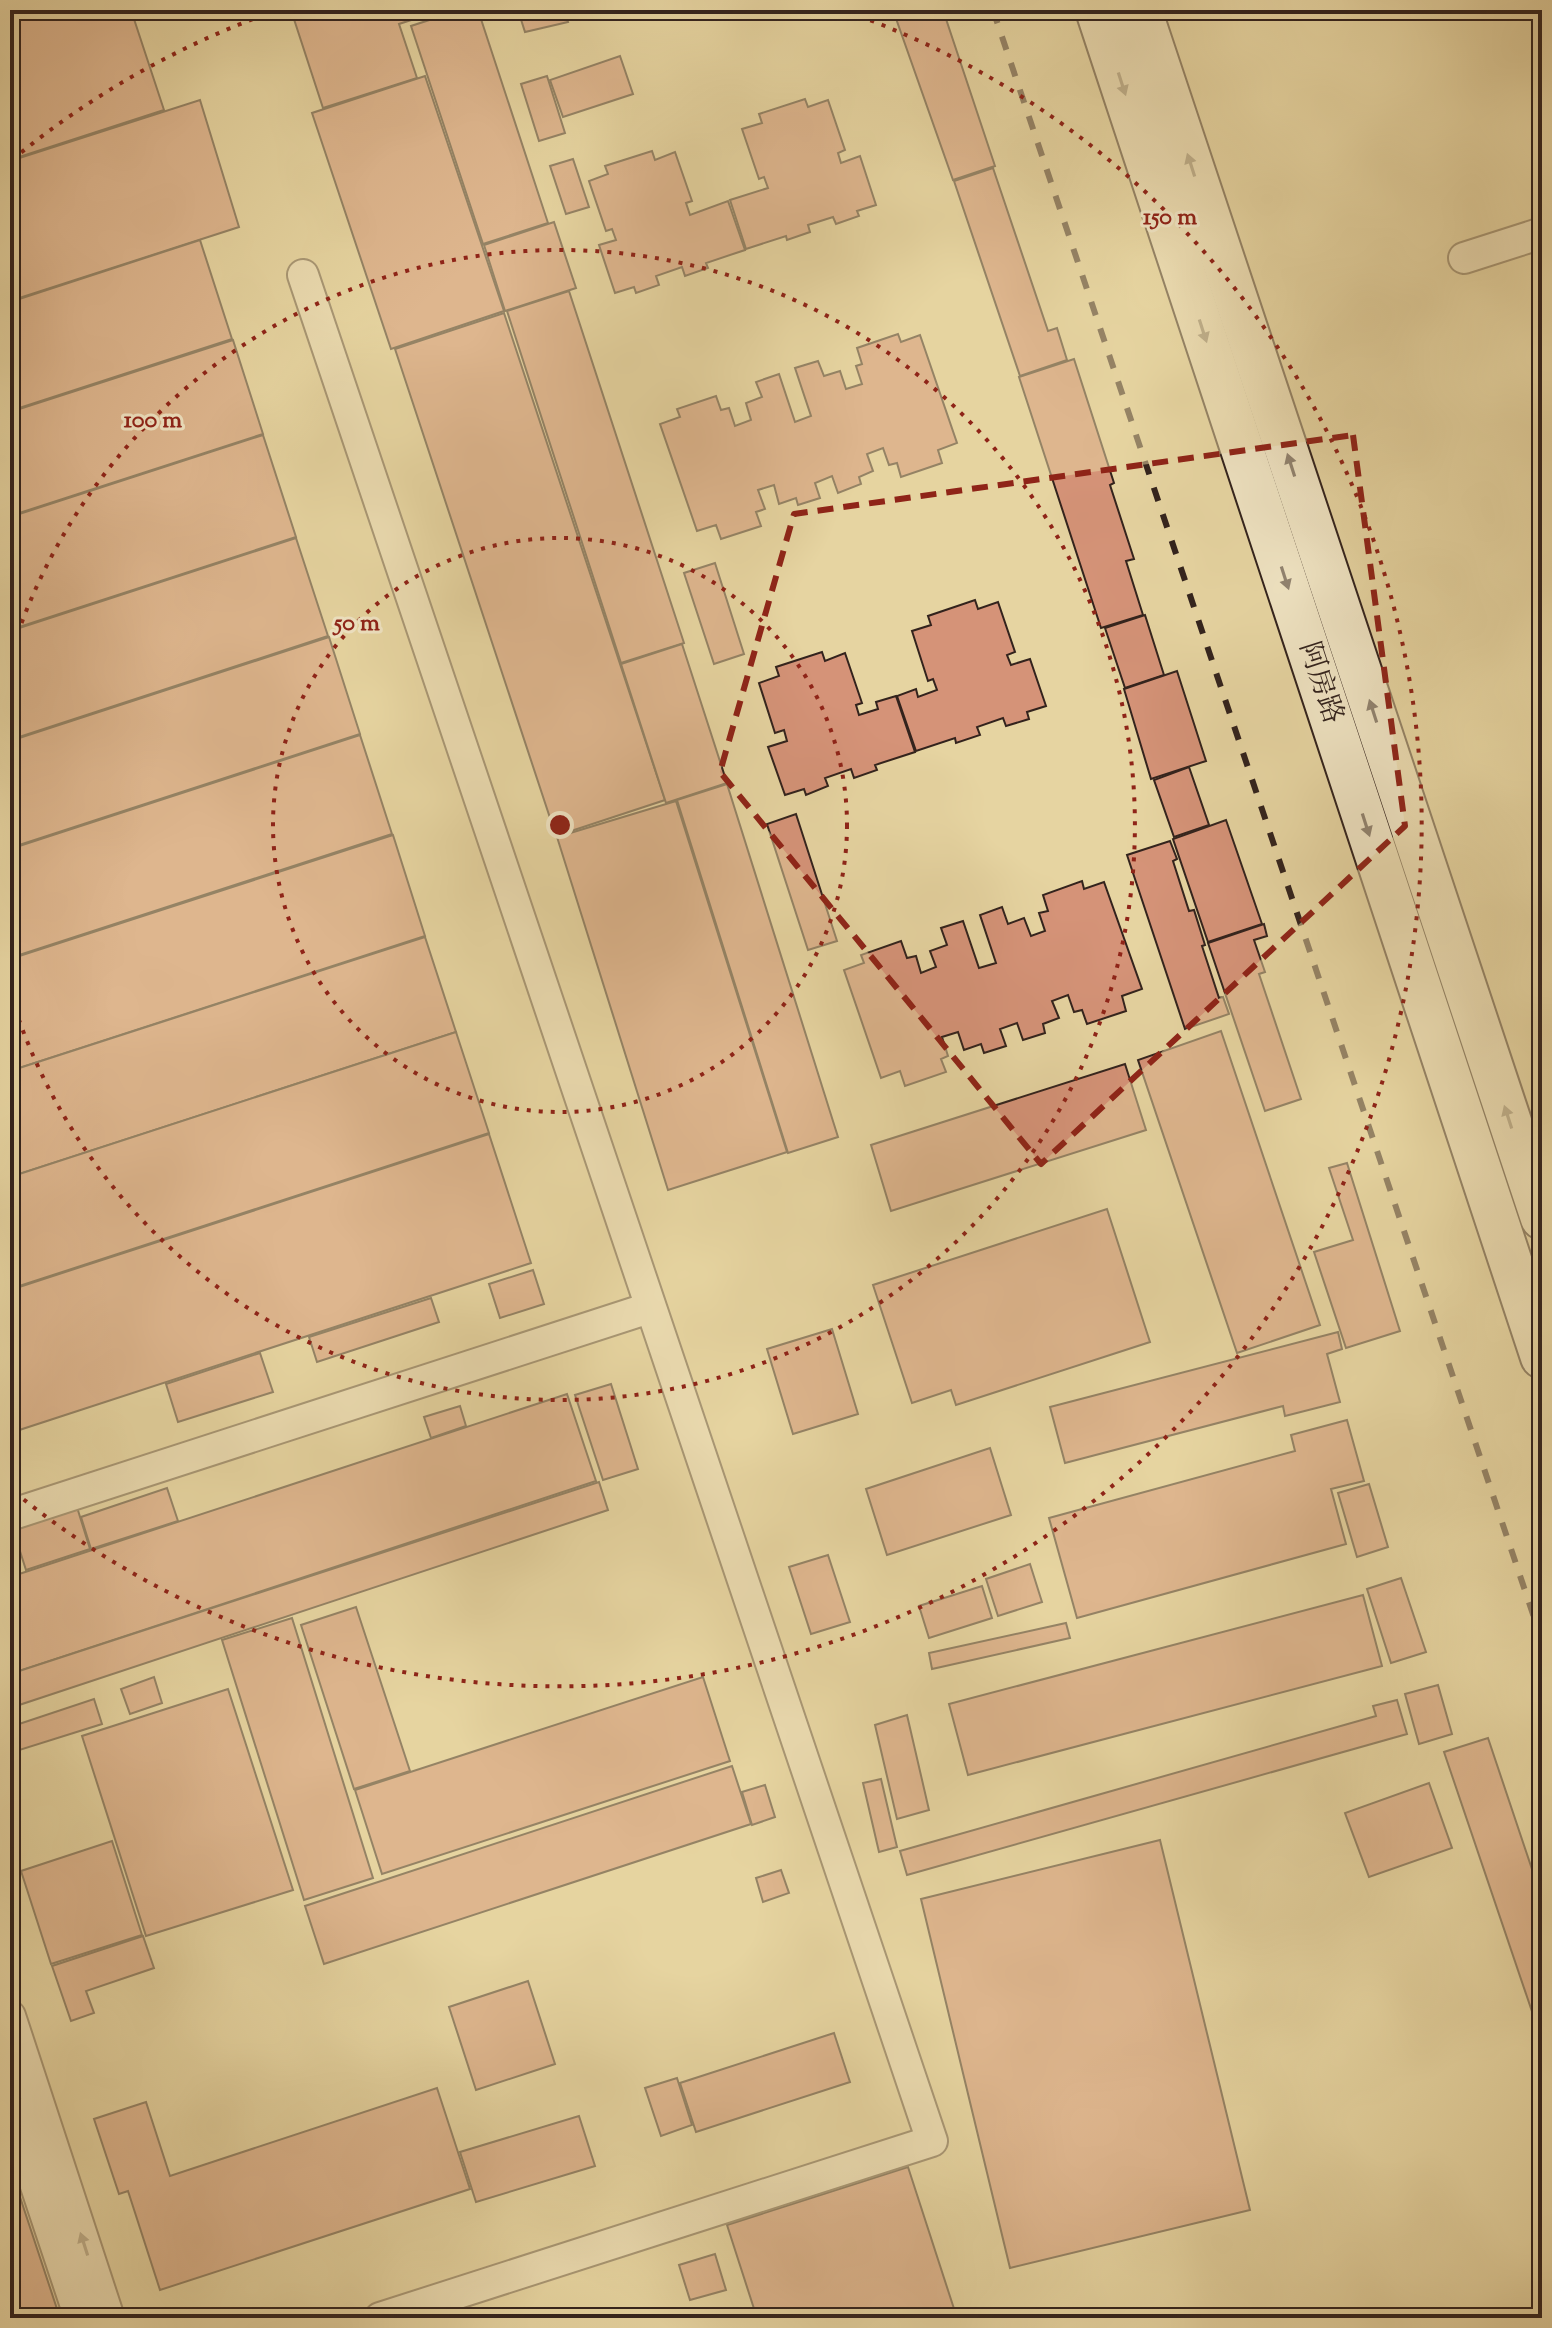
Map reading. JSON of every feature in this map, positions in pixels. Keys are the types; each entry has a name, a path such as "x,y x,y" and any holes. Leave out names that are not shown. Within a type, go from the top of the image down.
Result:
{"main road":[{"name":"阿房路","path":"1097,10 1542,1357"},
{"name":"阿房路","path":"1140,10 1542,1218"}],"street":[{"path":"1464,258 1542,233"},
{"path":"303,275 932,2141 380,2318"},
{"path":"10,1515 649,1308"},
{"path":"10,2016 109,2318"},
{"path":"10,2108 80,2318"}],"highlighted area":[{"path":"1353,435 1405,826 1041,1164 720,772 794,514"}],"building":[{"path":"10,10 131,10 164,110 10,160"},
{"path":"291,10 442,10 399,24 417,78 323,108"},
{"path":"460,10 478,10 548,223 483,244 411,26"},
{"path":"518,10 575,10 565,13 568,22 525,32"},
{"path":"893,10 943,10 995,166 953,180"},
{"path":"620,56 633,94 563,117 550,80"},
{"path":"425,76 504,311 391,349 312,113"},
{"path":"547,76 565,133 539,141 521,84"},
{"path":"805,99 808,107 828,100 845,150 838,153 841,163 860,156 876,205 857,211 859,216 836,224 833,217 808,225 810,232 746,249 730,200 768,188 764,177 759,179 742,129 762,123 759,114"},
{"path":"200,100 239,227 10,301 10,161"},
{"path":"652,151 655,160 675,152 692,201 686,203 690,215 728,201 745,250 706,263 708,268 685,276 682,267 656,276 659,285 636,293 634,287 615,293 599,245 616,240 612,229 606,231 589,181 608,174 605,166"},
{"path":"573,159 589,207 566,214 550,166"},
{"path":"993,168 1048,331 1057,328 1067,360 1020,376 954,181"},
{"path":"554,222 576,288 505,311 484,245"},
{"path":"200,240 232,339 10,411 10,302"},
{"path":"569,291 684,643 621,663 507,311"},
{"path":"504,313 665,800 556,836 395,349"},
{"path":"898,334 901,342 920,335 957,443 938,450 942,463 901,477 897,463 889,465 883,448 867,454 873,471 859,477 861,484 838,493 832,476 815,483 820,498 798,505 796,498 779,504 774,485 758,490 765,509 756,512 761,526 721,539 716,525 697,531 660,424 680,417 677,409 716,396 721,410 729,408 735,426 751,420 746,403 762,397 756,382 779,374 795,422 811,416 795,368 818,361 824,376 840,371 846,389 862,384 856,366 862,364 857,348"},
{"path":"233,340 263,434 10,516 10,412"},
{"path":"1074,359 1114,483 1110,485 1134,559 1126,561 1143,615 1101,628 1019,377"},
{"path":"263,435 296,537 10,630 10,517"},
{"path":"296,538 328,636 10,740 10,631"},
{"path":"715,563 744,654 714,664 684,573"},
{"path":"975,600 978,609 998,602 1015,652 1007,655 1011,665 1030,659 1046,706 1027,712 1029,719 1006,726 1003,718 977,727 980,735 956,743 955,738 916,751 897,696 916,689 918,697 937,690 933,679 928,681 912,631 931,625 928,616"},
{"path":"1145,615 1164,675 1125,688 1105,628"},
{"path":"329,637 360,734 10,848 10,741"},
{"path":"682,644 727,783 666,803 621,664"},
{"path":"822,652 825,661 845,653 862,703 856,705 859,715 878,709 876,702 896,696 915,752 875,765 877,770 854,778 851,769 825,778 828,786 806,795 804,789 785,795 768,747 787,741 784,730 775,733 759,683 779,676 776,667"},
{"path":"1177,671 1206,761 1151,779 1124,689"},
{"path":"360,735 392,834 10,958 10,849"},
{"path":"1189,767 1209,825 1174,837 1154,780"},
{"path":"727,784 838,1137 788,1153 677,800"},
{"path":"676,801 787,1152 668,1190 557,837"},
{"path":"796,814 837,941 808,950 767,824"},
{"path":"1226,820 1262,924 1208,942 1173,839"},
{"path":"393,835 425,936 10,1071 10,959"},
{"path":"1170,841 1189,911 1194,910 1219,998 1223,997 1229,1014 1185,1029 1127,855"},
{"path":"1082,881 1084,889 1104,882 1142,989 1122,996 1126,1011 1087,1024 1082,1010 1074,1012 1068,995 1052,1001 1059,1018 1043,1024 1045,1033 1023,1040 1017,1023 1000,1029 1006,1046 984,1053 981,1044 964,1050 958,1032 942,1037 948,1056 941,1059 946,1072 905,1086 900,1071 881,1078 844,970 864,963 861,955 901,941 907,958 916,956 921,973 936,967 930,951 947,945 941,928 963,921 979,968 996,963 980,915 1002,907 1008,924 1024,918 1031,936 1045,931 1039,913 1048,911 1043,895"},
{"path":"1264,924 1267,936 1254,940 1265,972 1259,974 1301,1099 1265,1111 1208,943"},
{"path":"425,937 456,1032 10,1177 10,1071"},
{"path":"1221,1031 1320,1325 1237,1353 1138,1060"},
{"path":"456,1032 489,1133 10,1289 10,1177"},
{"path":"1125,1064 1146,1130 891,1211 871,1145"},
{"path":"489,1134 531,1263 10,1433 10,1290"},
{"path":"1347,1163 1400,1331 1346,1348 1314,1252 1353,1240 1329,1168"},
{"path":"1107,1209 1150,1342 956,1405 951,1390 912,1403 873,1285"},
{"path":"533,1270 544,1304 500,1318 489,1284"},
{"path":"431,1298 439,1322 317,1362 309,1337"},
{"path":"832,1329 858,1414 793,1434 767,1349"},
{"path":"1338,1332 1342,1349 1327,1354 1340,1402 1285,1416 1283,1406 1065,1463 1050,1407"},
{"path":"260,1353 273,1392 178,1422 166,1384"},
{"path":"611,1384 638,1469 603,1480 575,1395"},
{"path":"567,1394 596,1481 10,1674 10,1577"},
{"path":"460,1406 466,1426 431,1438 424,1417"},
{"path":"1347,1420 1364,1481 1331,1489 1346,1544 1077,1618 1049,1518 1295,1451 1291,1435"},
{"path":"990,1448 1011,1515 887,1555 866,1489"},
{"path":"599,1482 608,1510 10,1708 10,1674"},
{"path":"1369,1484 1388,1547 1357,1557 1338,1493"},
{"path":"167,1488 178,1521 91,1549 81,1517"},
{"path":"76,1504 90,1549 26,1570 12,1526"},
{"path":"828,1555 850,1622 811,1634 789,1567"},
{"path":"1030,1564 1042,1602 998,1616 986,1579"},
{"path":"1401,1578 1426,1652 1391,1663 1367,1589"},
{"path":"982,1586 992,1618 929,1638 919,1606"},
{"path":"1363,1595 1382,1666 968,1775 949,1704"},
{"path":"356,1607 410,1771 354,1789 301,1625"},
{"path":"292,1618 373,1878 304,1900 222,1640"},
{"path":"1066,1623 1070,1638 932,1669 929,1653"},
{"path":"154,1677 162,1703 130,1714 121,1689"},
{"path":"703,1677 730,1761 382,1874 355,1790"},
{"path":"1438,1685 1452,1734 1419,1744 1405,1694"},
{"path":"228,1689 293,1890 146,1936 82,1736"},
{"path":"94,1699 102,1724 10,1753 10,1727"},
{"path":"1397,1700 1407,1734 907,1875 900,1851 1376,1716 1373,1706"},
{"path":"907,1715 929,1810 897,1819 875,1725"},
{"path":"1488,1738 1542,1899 1542,2041 1444,1752"},
{"path":"732,1766 751,1824 324,1964 305,1906"},
{"path":"881,1779 897,1847 879,1852 863,1783"},
{"path":"1429,1783 1452,1848 1369,1877 1345,1813"},
{"path":"765,1785 775,1817 752,1825 742,1792"},
{"path":"1160,1840 1250,2210 1010,2268 921,1899"},
{"path":"112,1841 142,1935 51,1964 21,1871"},
{"path":"781,1870 789,1893 763,1902 756,1878"},
{"path":"143,1936 154,1968 86,1991 94,2013 71,2021 52,1966"},
{"path":"528,1981 555,2064 476,2090 449,2007"},
{"path":"834,2033 850,2082 696,2132 680,2083"},
{"path":"677,2078 692,2125 661,2136 645,2088"},
{"path":"437,2088 470,2189 160,2290 128,2191 119,2194 94,2119 146,2102 170,2176"},
{"path":"579,2116 595,2166 476,2202 460,2152"},
{"path":"908,2167 957,2318 757,2318 727,2225"},
{"path":"19,2194 60,2318 10,2318 10,2197"},
{"path":"715,2254 726,2290 690,2300 679,2265"}],"railway":[{"path":"993,10 1542,1641"}]}
